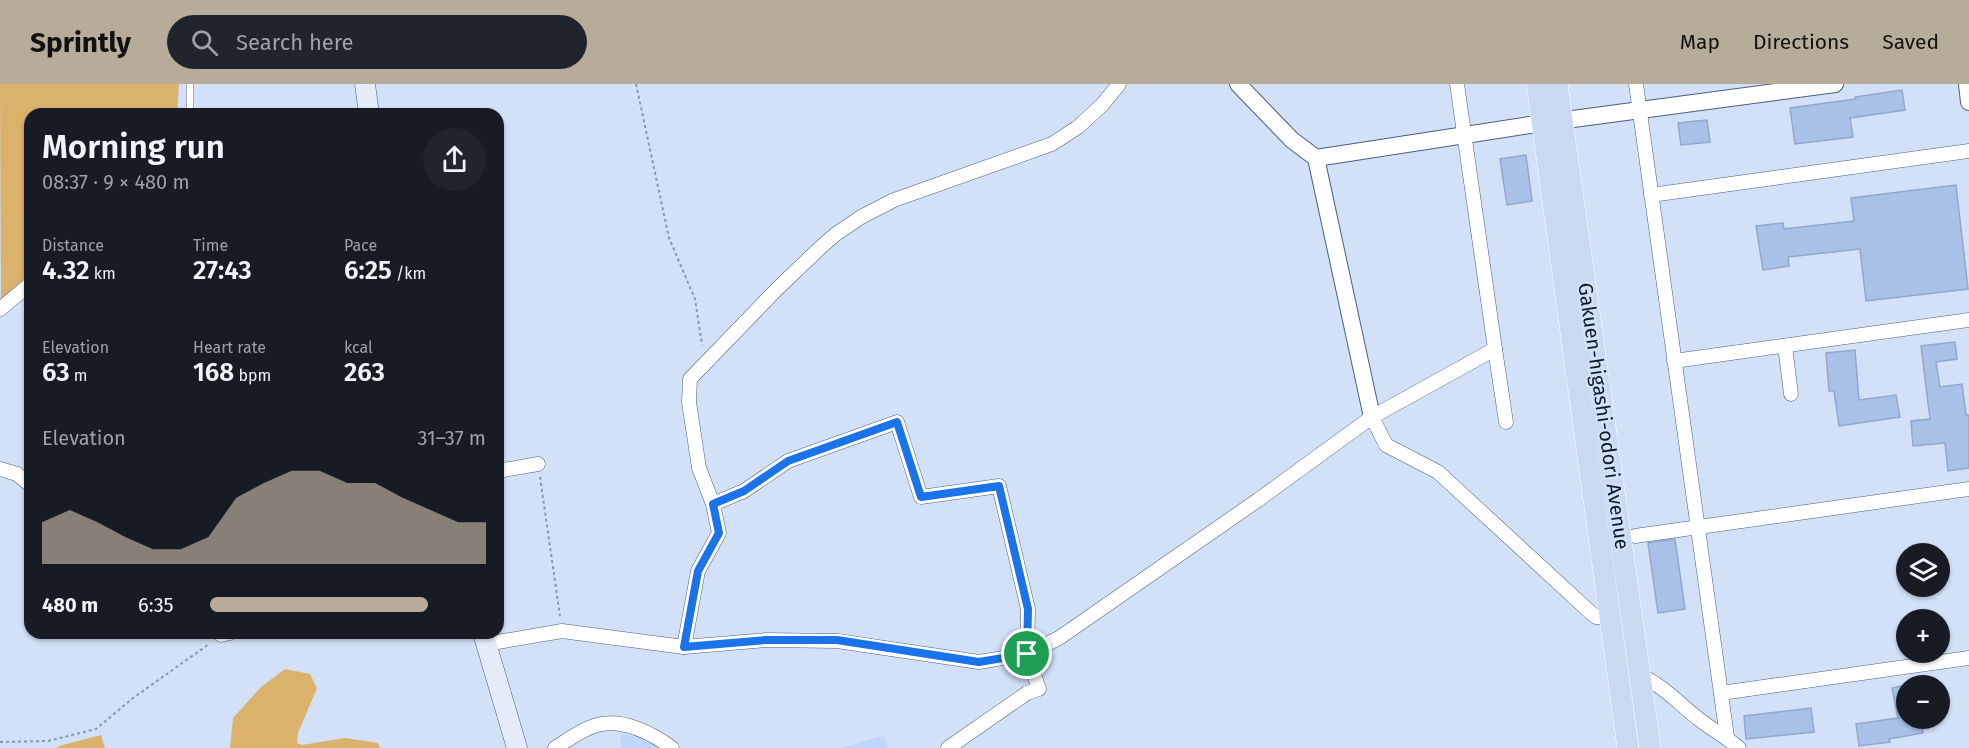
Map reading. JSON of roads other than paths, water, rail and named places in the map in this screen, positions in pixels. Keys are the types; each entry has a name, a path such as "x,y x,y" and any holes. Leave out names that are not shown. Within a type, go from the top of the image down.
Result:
{"main road":[{"path":"365,84 368,108"},
{"name":"Gakuen-higashi-odori Avenue","path":"1538,84 1552,121 1596,349 1650,748"},
{"name":"Gakuen-higashi-odori Avenue","path":"1557,84 1552,121 1579,376 1628,748"},
{"path":"484,639 517,748"}],"street":[{"path":"684,647 698,571 719,533 713,504 699,468 689,402 690,379 777,289 836,234 861,217 894,200 1052,144 1078,127 1102,105 1119,84"},
{"path":"1238,84 1292,140 1316,158 1372,417 1386,445 1438,472 1590,612 1596,617 1610,618"},
{"path":"1457,84 1506,422"},
{"path":"1636,84 1726,737"},
{"path":"1316,158 1552,121 1835,84"},
{"path":"1967,84 1969,102"},
{"path":"1652,195 1969,151"},
{"path":"0,309 24,289"},
{"path":"1674,361 1969,320"},
{"path":"1785,346 1791,394"},
{"path":"504,637 562,631 684,647 766,640 837,640 979,662 1027,654 1059,638 1258,500 1372,417 1495,349"},
{"path":"713,504 744,491 788,461 897,422 921,497 999,486 1028,609 1027,654 1039,689 1028,693 948,748"},
{"path":"504,470 538,464"},
{"path":"0,469 17,474 24,480"},
{"path":"1635,536 1969,489"},
{"path":"1720,693 1969,658"},
{"path":"1640,675 1655,682 1738,748"},
{"path":"555,748 595,725 609,722 631,726 672,748"}],"lane":[{"path":"190,84 190,108"}]}
